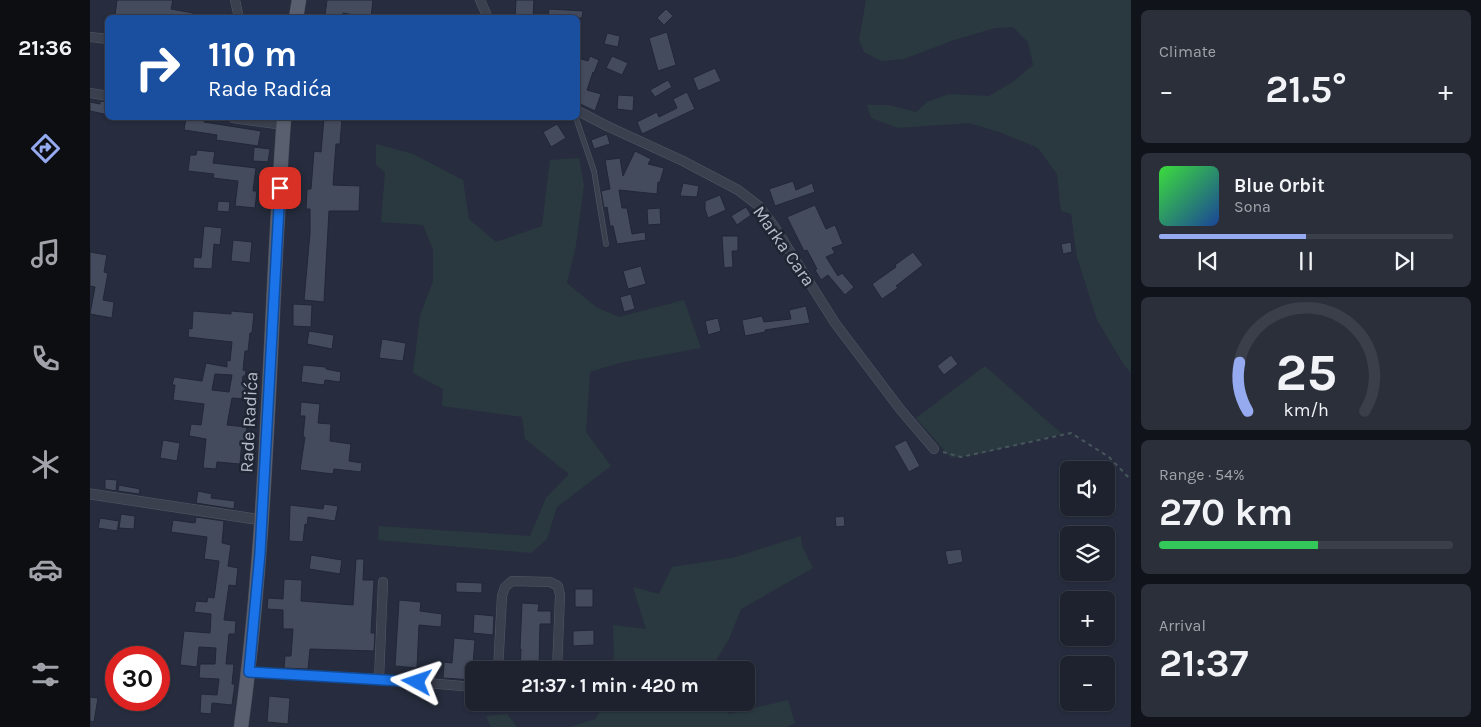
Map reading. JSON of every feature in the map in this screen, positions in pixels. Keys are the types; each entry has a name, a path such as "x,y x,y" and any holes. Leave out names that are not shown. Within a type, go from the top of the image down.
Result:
{"main road":[{"path":"296,15 299,0"},
{"name":"Rade Radića","path":"242,727 249,672 262,520 284,121"}],"street":[{"path":"235,0 238,15"},
{"path":"480,0 487,15"},
{"path":"90,37 105,40"},
{"path":"90,93 105,96"},
{"name":"Marka Cara","path":"580,112 683,160 738,190 759,206 835,323 900,409 934,450"},
{"path":"267,120 284,121"},
{"path":"90,494 262,520"},
{"path":"498,661 502,596 505,587 512,581 550,582 558,586 560,595 557,661"},
{"path":"379,679 383,582"},
{"path":"249,672 379,679 465,686"}],"lane":[{"path":"577,120 594,171 606,244"}],"path":[{"path":"934,450 961,457 1070,433 1109,457 1131,480"}],"shaded area":[{"path":"866,0 1131,0 1131,373 1124,365 1097,320 1077,257 1071,214 1061,211 1057,174 1038,148 1002,133 969,123 898,128 871,118 867,105 888,105 916,112 927,102 949,94 989,96 1014,81 1033,65 1028,42 1013,27 995,28 954,40 904,59 881,61 864,52 859,40"},
{"path":"376,144 413,154 463,180 469,219 496,242 542,226 550,160 579,158 584,185 576,245 567,283 596,307 619,317 684,300 701,348 619,363 590,372 586,432 611,466 557,507 547,539 531,553 378,540 379,526 530,536 546,498 569,474 525,439 522,417 442,406 443,389 413,373 420,316 433,281 433,250 423,225 381,222 385,172 376,165"},
{"path":"985,366 1062,434 975,455 951,458 916,418"},
{"path":"801,536 802,546 813,568 741,609 729,639 716,661 613,661 613,625 646,629 633,587 659,594 672,567 732,558"},
{"path":"788,700 795,723 787,727 569,727 596,719 600,711 728,711 729,714 742,711 755,711 755,708"},
{"path":"507,714 517,727 491,727 486,716"}],"building":[{"path":"117,0 173,0 171,9 193,13 193,15 115,15"},
{"path":"327,0 373,0 371,15 343,13 342,15 325,15"},
{"path":"516,0 534,0 533,15 515,15"},
{"path":"549,9 583,11 582,18 580,18 580,15 548,15"},
{"path":"666,9 673,16 664,25 657,18"},
{"path":"667,32 676,65 658,71 649,38"},
{"path":"607,33 620,36 618,47 604,44"},
{"path":"590,56 599,60 587,90 601,94 595,111 580,104 580,59 588,61"},
{"path":"612,56 628,63 622,75 606,68"},
{"path":"715,68 721,81 698,91 693,78"},
{"path":"668,80 672,87 655,97 650,90"},
{"path":"687,92 695,109 642,134 637,122 657,112 659,117 677,108 673,99"},
{"path":"618,95 634,96 633,111 617,109"},
{"path":"100,101 105,102 105,114 90,111 90,102 100,104"},
{"path":"186,120 204,120 204,122 261,131 258,146 216,140 217,135 184,130"},
{"path":"324,120 342,120 340,144 336,144 333,185 360,186 359,211 329,211 324,302 304,300 310,233 310,209 306,209 307,189 311,189 314,151 321,152"},
{"path":"557,124 566,138 551,147 543,132"},
{"path":"607,134 610,144 594,149 591,140"},
{"path":"254,147 270,149 268,162 253,161"},
{"path":"197,150 215,152 213,163 256,168 253,191 257,191 255,208 235,206 238,181 213,178 214,174 188,171 190,155 196,155"},
{"path":"635,151 651,159 648,164 664,168 660,182 658,182 657,194 619,190 622,208 627,208 632,234 645,232 646,240 617,244 613,226 610,226 607,207 604,208 601,191 610,189 605,160 620,158 623,176"},
{"path":"793,181 796,190 812,183 815,192 775,206 769,189"},
{"path":"683,183 699,186 697,197 680,196"},
{"path":"720,195 726,210 708,218 705,201"},
{"path":"218,201 230,202 229,212 217,211"},
{"path":"815,205 826,229 835,225 843,244 832,248 835,253 826,257 838,276 842,273 854,287 845,295 828,275 821,280 807,250 804,251 787,217"},
{"path":"746,207 751,215 737,225 731,216"},
{"path":"660,208 661,224 648,225 647,209"},
{"path":"204,226 222,228 220,245 214,244 212,269 193,268 194,257 201,258"},
{"path":"722,236 738,236 738,251 732,251 733,267 724,268"},
{"path":"233,240 252,242 250,263 231,261"},
{"path":"1071,242 1072,252 1063,254 1061,244"},
{"path":"90,252 107,255 104,272 108,273 103,300 114,302 112,318 90,314 95,287 90,286"},
{"path":"913,252 923,265 896,286 898,288 882,299 872,284"},
{"path":"641,266 646,284 628,289 623,271"},
{"path":"631,294 635,309 624,312 620,297"},
{"path":"293,304 312,305 311,327 293,326"},
{"path":"806,306 810,323 765,330 765,332 745,336 742,320 762,316 764,322 791,319 789,310"},
{"path":"193,311 231,314 231,311 254,313 252,333 250,333 248,351 245,351 243,370 246,371 245,376 243,376 242,385 247,385 245,399 232,398 227,425 247,427 245,441 242,440 240,464 217,462 216,469 203,468 206,439 189,436 191,424 201,425 204,404 173,400 175,385 172,385 174,377 202,381 206,363 227,367 227,360 230,361 232,342 188,337 189,328 192,329","holes":["215,374 232,375 229,392 212,390"]},
{"path":"718,318 721,331 708,335 705,321"},
{"path":"309,331 334,335 332,349 307,344"},
{"path":"382,339 406,343 403,361 379,358"},
{"path":"951,355 958,364 944,375 937,366"},
{"path":"303,365 326,367 326,369 341,372 340,382 325,380 324,385 301,382"},
{"path":"301,402 320,404 318,423 331,424 330,441 351,444 349,461 362,463 361,472 334,469 333,474 300,470 305,437 303,437 305,416 300,416"},
{"path":"163,440 180,443 177,461 160,458"},
{"path":"906,440 920,466 909,472 894,446"},
{"path":"105,479 117,480 116,491 105,489"},
{"path":"119,485 140,489 139,494 118,491"},
{"path":"198,491 212,494 211,498 235,501 234,509 196,503"},
{"path":"324,504 338,506 335,521 308,517 307,525 305,524 303,542 289,541 290,505 323,509"},
{"path":"121,514 135,516 134,529 119,528"},
{"path":"844,516 845,526 836,527 835,517"},
{"path":"196,517 224,521 222,543 231,545 228,566 238,568 236,586 229,585 224,620 236,621 235,634 229,634 226,664 234,664 232,684 235,684 232,705 212,703 211,714 200,713 201,694 217,695 219,679 199,678 200,664 215,664 216,648 199,647 197,667 180,665 184,631 210,633 211,614 194,612 196,601 207,602 208,597 214,598 219,561 204,559 207,537 171,532 173,520 195,523"},
{"path":"100,518 119,521 117,531 98,528"},
{"path":"961,549 963,562 948,565 945,551"},
{"path":"311,555 342,560 340,574 309,569"},
{"path":"356,559 364,559 363,580 374,580 371,633 375,633 374,651 310,649 308,669 284,668 285,656 291,656 293,629 283,629 283,610 267,609 268,598 283,599 284,579 302,580 301,601 353,605"},
{"path":"456,582 482,583 482,593 456,592"},
{"path":"575,589 593,589 593,607 575,607"},
{"path":"399,600 421,602 420,611 442,614 441,627 419,625 417,668 395,666"},
{"path":"522,603 539,604 538,611 551,611 551,624 540,624 539,661 520,661"},
{"path":"474,614 494,616 493,635 473,633"},
{"path":"594,630 594,645 573,646 573,631"},
{"path":"454,638 475,640 473,661 465,661 465,679 443,678 444,662 452,663"},
{"path":"269,696 290,698 288,724 267,722"},
{"path":"90,697 98,698 94,722 90,721"}],"route":[{"path":"280,188 260,553 249,672 417,682"}]}
